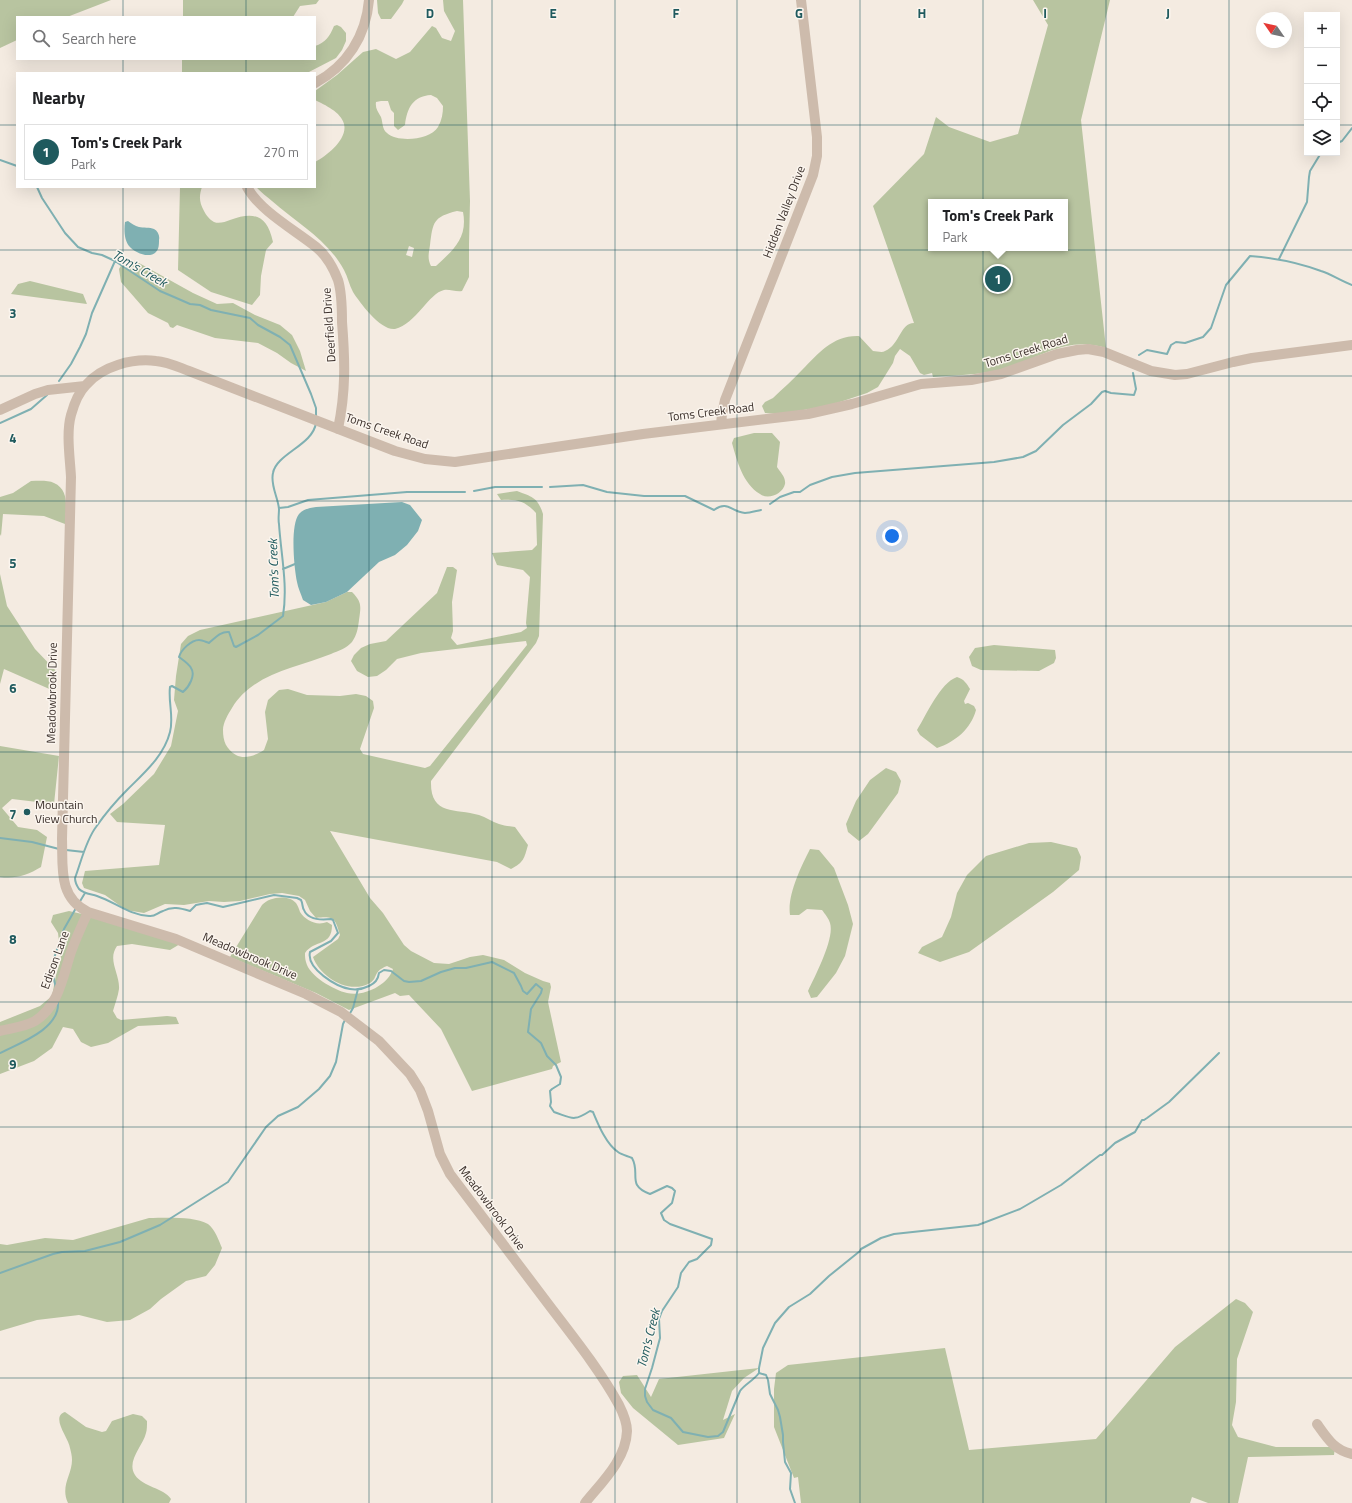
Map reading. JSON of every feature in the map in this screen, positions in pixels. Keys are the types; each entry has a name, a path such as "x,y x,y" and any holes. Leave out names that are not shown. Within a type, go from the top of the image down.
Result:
{"street":[{"path":"316,82 337,68 354,49 365,25 369,0"},
{"name":"Hidden Valley Drive","path":"721,424 725,400 813,175 817,158 817,134 801,0"},
{"name":"Deerfield Drive","path":"248,188 261,205 322,253 334,269 341,296 345,375 338,429"},
{"name":"Toms Creek Road","path":"84,386 98,375 120,364 138,360 158,361 189,371 395,451 443,462 455,462 721,424 792,416 831,409 921,384 991,377 1057,354 1077,350 1088,349 1104,352 1146,369 1168,375 1175,375 1192,373 1252,358 1352,345"},
{"path":"0,410 48,390 84,386"},
{"name":"Meadowbrook Drive","path":"84,386 74,404 69,424 71,477 62,839 64,886 73,902 88,912 176,938 306,994 342,1012 373,1036 394,1055 410,1074 423,1097 440,1154 450,1174 586,1354 620,1406 627,1430 622,1453 615,1466 585,1503"},
{"name":"Edison Lane","path":"0,1031 32,1022 40,1018 48,1009 56,997 61,985 75,942 88,912"},
{"path":"1317,1424 1335,1447 1352,1454"}],"green space":[{"path":"0,0 111,0 70,16 16,16 16,40 0,48"},
{"path":"183,0 319,0 316,4 300,6 294,16 183,16"},
{"path":"377,0 404,0 391,19 381,19 378,13"},
{"path":"443,0 463,0 470,201 469,277 462,291 444,290 438,292 403,326 395,329 389,328 377,321 361,303 353,292 347,275 330,250 311,232 257,188 316,188 316,161 331,151 340,141 343,135 344,124 336,112 316,100 316,90 337,75 363,52 376,49 396,59 410,52 432,26 436,28 442,38 451,41 455,31 444,11","holes":["431,95 437,98 443,106 438,127 428,135 414,139 398,138 387,133 383,128 381,117 376,108 376,102 388,101 391,110 394,113 394,126 398,130 405,125 407,113 415,100","457,211 463,212 464,221 458,243 436,266 431,266 429,256 434,226 439,218","409,246 414,248 412,257 406,255"]},
{"path":"1033,0 1110,0 1081,120 1106,348 1078,344 1065,346 1003,369 977,374 933,377 932,373 924,375 920,373 910,356 900,349 878,387 867,393 828,406 779,414 765,413 762,406 765,402 773,398 827,346 842,338 859,336 873,351 884,352 894,344 909,324 914,323 873,206 924,154 936,117 949,127 990,142 1018,134 1048,25"},
{"path":"337,25 341,27 346,33 346,41 342,50 336,58 309,72 182,72 182,60 316,60 316,46 319,45 329,36 334,26"},
{"path":"180,188 202,188 200,196 201,205 207,216 214,222 218,223 238,217 253,216 263,221 267,226 273,242 266,250 261,276 260,295 252,305 211,292 178,270"},
{"path":"125,259 139,263 193,293 217,304 233,303 255,315 280,325 292,335 300,351 306,371 258,343 215,338 177,325 173,328 170,327 168,323 148,313 121,282 119,269"},
{"path":"30,281 83,294 87,304 11,294 18,284"},
{"path":"754,433 772,433 780,442 777,467 784,477 785,484 784,488 775,495 763,496 754,490 745,478 736,457 732,443 734,438"},
{"path":"31,481 52,482 63,490 66,501 65,524 44,516 3,514 1,536 0,497 13,493"},
{"path":"517,491 537,501 543,514 539,636 536,643 431,781 432,792 439,805 453,810 479,815 501,825 515,827 528,845 523,860 511,869 497,862 330,831 370,898 383,913 404,945 411,951 434,963 449,964 470,957 483,955 504,960 525,973 550,983 551,987 548,1002 561,1062 553,1066 552,1069 472,1091 441,1029 409,995 400,996 395,993 349,1010 316,993 230,957 262,905 274,898 288,898 296,903 302,915 312,922 327,922 332,925 329,937 313,946 305,953 305,960 308,967 317,977 336,989 354,994 368,991 381,985 393,969 387,966 382,968 377,972 373,981 370,983 353,987 336,982 322,971 313,957 338,939 340,935 333,919 327,917 316,918 310,911 305,900 299,896 282,893 270,894 240,901 209,901 184,905 165,904 144,913 126,910 105,895 84,888 82,883 85,871 159,865 165,825 117,822 110,814 123,804 154,774 171,746 178,711 174,700 181,644 188,636 200,630 326,602 347,592 352,592 358,599 360,615 358,629 352,642 348,646 318,659 276,673 251,687 241,696 226,719 223,730 226,744 233,753 243,757 254,755 264,750 268,739 265,712 268,700 279,690 288,689 307,695 340,696 356,694 366,696 373,701 374,708 360,749 363,754 425,768 430,766 527,645 526,641 421,653 397,659 386,670 377,676 368,677 357,671 351,661 354,655 361,648 370,644 386,641 437,593 447,567 453,567 457,570 452,602 453,631 451,638 457,645 521,632 527,628 526,623 530,577 523,570 497,565 492,553 532,550 537,545 536,513 524,503 512,500 501,500 497,494"},
{"path":"0,574 7,606 35,649 57,672 54,691 4,669 0,684"},
{"path":"994,645 1055,650 1056,658 1054,663 1039,671 981,670 972,666 969,657 975,648"},
{"path":"957,677 963,680 970,689 964,701 965,704 968,703 974,706 976,710 974,717 961,734 950,742 937,748 920,735 917,730 940,692 951,680"},
{"path":"0,746 59,756 54,804 12,799 2,808 18,827 37,830 47,837 41,867 17,877 0,877"},
{"path":"886,768 896,772 901,781 898,793 868,834 859,841 848,832 846,824 856,801 870,780"},
{"path":"1051,842 1077,848 1081,857 1079,870 1053,892 969,952 940,962 918,953 922,947 942,937 951,917 957,893 967,875 986,856 1029,843"},
{"path":"810,849 819,850 834,868 848,905 853,924 845,956 836,973 817,997 811,998 808,991 827,947 831,930 828,918 822,910 807,909 799,915 790,915 793,890"},
{"path":"69,911 95,917 180,944 170,950 132,944 117,946 113,957 119,983 119,992 113,1011 117,1018 121,1020 167,1016 176,1017 179,1024 138,1026 108,1043 91,1047 81,1042 73,1029 63,1027 52,1048 34,1061 0,1074 0,1022 40,1006 52,996 61,959 58,933 51,922 53,915"},
{"path":"149,1218 171,1218 202,1221 213,1229 222,1248 215,1265 206,1276 186,1281 150,1309 130,1320 107,1322 79,1315 37,1320 0,1331 0,1244 7,1245 45,1238 73,1240"},
{"path":"1236,1299 1245,1303 1253,1312 1237,1359 1236,1402 1232,1425 1238,1437 1276,1447 1335,1447 1334,1455 1248,1457 1238,1503 1208,1503 1192,1497 1190,1503 801,1503 798,1477 794,1478 774,1427 774,1389 776,1373 788,1365 945,1348 969,1450 1096,1439 1175,1347"},
{"path":"759,1368 744,1378 732,1391 723,1420 735,1414 724,1438 678,1445 633,1408 621,1393 619,1382 623,1376 637,1375 651,1397 659,1379"},
{"path":"65,1412 86,1427 102,1432 106,1431 112,1421 133,1414 142,1416 147,1421 147,1430 132,1464 133,1470 135,1475 143,1482 168,1495 171,1499 169,1503 68,1503 65,1491 72,1465 72,1457 69,1444 59,1418"}],"water":[{"path":"128,221 138,227 152,228 157,231 159,238 156,252 146,255 135,251 129,246 125,238 125,222"},
{"path":"402,502 410,505 422,520 418,531 407,545 395,555 379,562 347,592 326,602 311,605 303,600 297,582 294,547 294,527 299,514 302,511 316,507"}],"waterway":[{"path":"1340,142 1352,128"},
{"path":"1279,259 1307,202 1310,171 1319,156"},
{"name":"Tom's Creek","path":"0,160 16,166"},
{"name":"Tom's Creek","path":"37,188 42,198 65,233 78,247 115,261 160,291 190,304 200,305 211,310 250,318 258,325 280,337 290,345 311,394 316,408 316,416"},
{"path":"1139,355 1147,350 1167,354 1171,345 1176,342 1185,343 1203,337 1211,328 1226,285 1250,256 1277,259 1303,265 1325,272 1352,285"},
{"path":"59,381 71,364 80,347 86,334 92,313 115,261"},
{"path":"770,504 780,497 794,492 800,492 810,485 832,477 855,473 994,462 1023,457 1036,451 1063,425 1091,404 1102,392 1105,391 1134,395 1136,389 1133,373"},
{"path":"0,423 31,409 47,395"},
{"name":"Tom's Creek","path":"316,423 313,431 308,437 276,466 272,478 279,509 285,593 283,616 258,635 236,647 234,646 229,632 226,632 218,635 209,643 196,640 182,651 179,657 186,662 193,674 189,684 183,692 172,686 170,687 171,726 167,741 153,764 123,794 92,832 75,881 79,889 85,893 97,896 135,913 151,916 166,909 173,908 190,911 196,905 207,903 223,907 274,895 297,898 301,900 303,909 312,918 333,920 338,933 331,941 310,952 310,958 317,971 344,988 362,989 367,987 375,982 379,973 384,970 391,971 404,981 409,982 421,981 441,972 455,968 466,968 492,962 514,973 523,991 527,994 536,984 542,989 531,1009 528,1032 541,1043 547,1056 556,1065 561,1077 560,1084 550,1091 550,1106 554,1112 572,1118 580,1117 590,1111 593,1112 603,1134 610,1144 620,1153 632,1158 635,1169 635,1179 638,1187 650,1194 667,1186 675,1191 672,1203 661,1213 664,1220 670,1224 712,1239 711,1245 697,1259 689,1262 681,1273 678,1287 662,1311 659,1319 660,1338 645,1389 647,1402 653,1410 671,1418 683,1432 708,1437 718,1436 723,1432 740,1391 759,1373 766,1375 770,1394 780,1417 785,1462 791,1473 790,1489 795,1503"},
{"path":"550,487 583,485 607,492 644,496 685,496 714,510 723,506 745,513 761,510"},
{"path":"474,491 495,487 542,487"},
{"path":"279,508 288,507 308,500 407,492 465,492"},
{"path":"283,569 295,564"},
{"path":"0,838 32,842 59,849"},
{"path":"66,850 84,852"},
{"path":"79,903 85,893"},
{"path":"56,988 51,967 64,929 76,908"},
{"path":"349,1015 353,1008 358,989"},
{"path":"0,1053 28,1040 46,1027 53,1020 57,1012 58,1002"},
{"path":"0,1273 53,1254 85,1251 120,1242 160,1225 228,1182 266,1127 278,1116 298,1107 319,1089 330,1076 336,1062 345,1020"},
{"path":"759,1373 763,1348 775,1323 789,1307 810,1294 861,1249 881,1238 894,1234 978,1225 1020,1209 1061,1185 1102,1155 1115,1143 1135,1132 1142,1120 1169,1102 1219,1053"}],"place":[{"name":"Tom's Creek Park","path":"998,279"},
{"name":"Mountain View Church","path":"27,812"}]}
